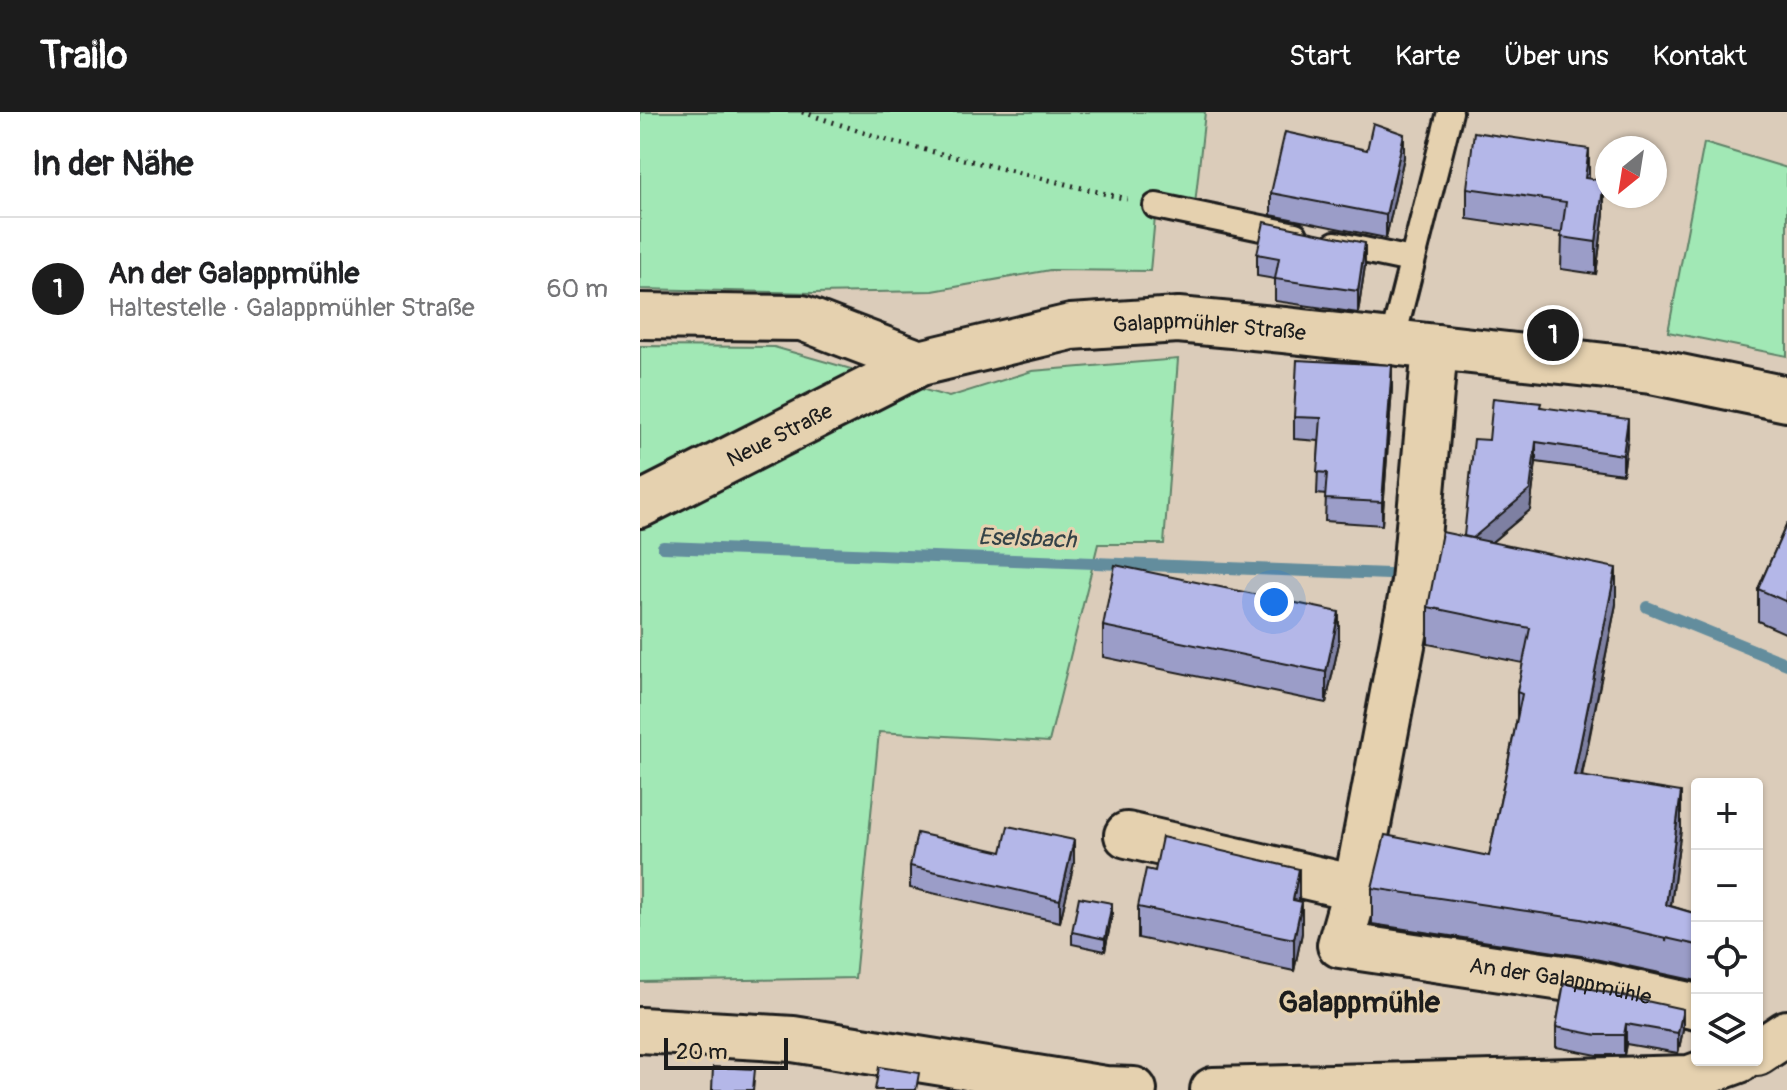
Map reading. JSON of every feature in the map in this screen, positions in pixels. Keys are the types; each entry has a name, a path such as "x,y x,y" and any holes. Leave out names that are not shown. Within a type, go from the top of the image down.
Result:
{"street":[{"path":"640,316 802,318 920,363"},
{"name":"Galappmühler Straße","path":"920,363 1071,327 1178,320 1651,371 1787,399"},
{"name":"An der Galappmühle","path":"1435,347 1414,582 1356,888 1340,945 1576,980 1691,1006"},
{"name":"Neue Straße","path":"640,505 920,363"},
{"path":"1127,835 1356,888"},
{"path":"1763,1022 1787,1030"},
{"path":"640,1030 793,1039 1105,1089 1134,1090"},
{"path":"1763,1048 1787,1030"},
{"path":"1213,1090 1690,1078 1723,1066"}],"lane":[{"path":"1392,342 1450,112"},
{"path":"1156,206 1411,260"}],"path":[{"path":"802,112 893,142 1156,206"}],"green space":[{"path":"640,112 1205,112 1194,214 1156,206 1150,271 1050,270 933,291 813,293 640,289"},
{"path":"1704,143 1787,168 1787,356 1668,332"},
{"path":"640,346 774,347 949,397 1032,371 1178,359 1164,544 1098,544 1049,742 879,732 855,978 640,982"}],"building":[{"path":"1373,123 1404,134 1386,215 1271,193 1285,132 1367,150"},
{"path":"1474,132 1589,149 1585,178 1595,180 1595,208 1600,208 1596,242 1561,237 1566,202 1467,188"},
{"path":"1264,222 1365,243 1358,291 1275,279 1279,258 1257,254"},
{"path":"1297,360 1392,365 1382,502 1325,499 1327,473 1317,472 1321,418 1294,417"},
{"path":"1493,398 1541,403 1540,407 1628,419 1623,455 1536,442 1530,490 1473,538 1464,536 1474,439 1489,440"},
{"path":"1787,523 1787,602 1758,589"},
{"path":"1442,532 1616,568 1574,775 1681,792 1666,905 1691,912 1691,944 1581,919 1372,888 1385,835 1489,856 1522,694 1517,692 1530,628 1428,607"},
{"path":"1115,565 1339,612 1326,672 1103,626"},
{"path":"1008,826 1074,840 1060,900 910,866 917,833 1002,852"},
{"path":"1162,837 1299,869 1293,900 1302,902 1294,939 1138,907 1146,869 1155,871"},
{"path":"1079,897 1112,903 1105,939 1072,932"},
{"path":"1564,983 1683,1009 1678,1033 1626,1024 1624,1035 1597,1035 1556,1027"},
{"path":"713,1067 755,1069 753,1090 712,1090"},
{"path":"879,1067 919,1073 916,1090 875,1090"}],"waterway":[{"name":"Eselsbach","path":"663,547 1389,574"},
{"name":"Eselsbach","path":"1647,607 1787,664"}],"place":[{"name":"An der Galappmühle","path":"1553,335"}],"district":[{"name":"Galappmühle","path":"1359,1002"}]}
